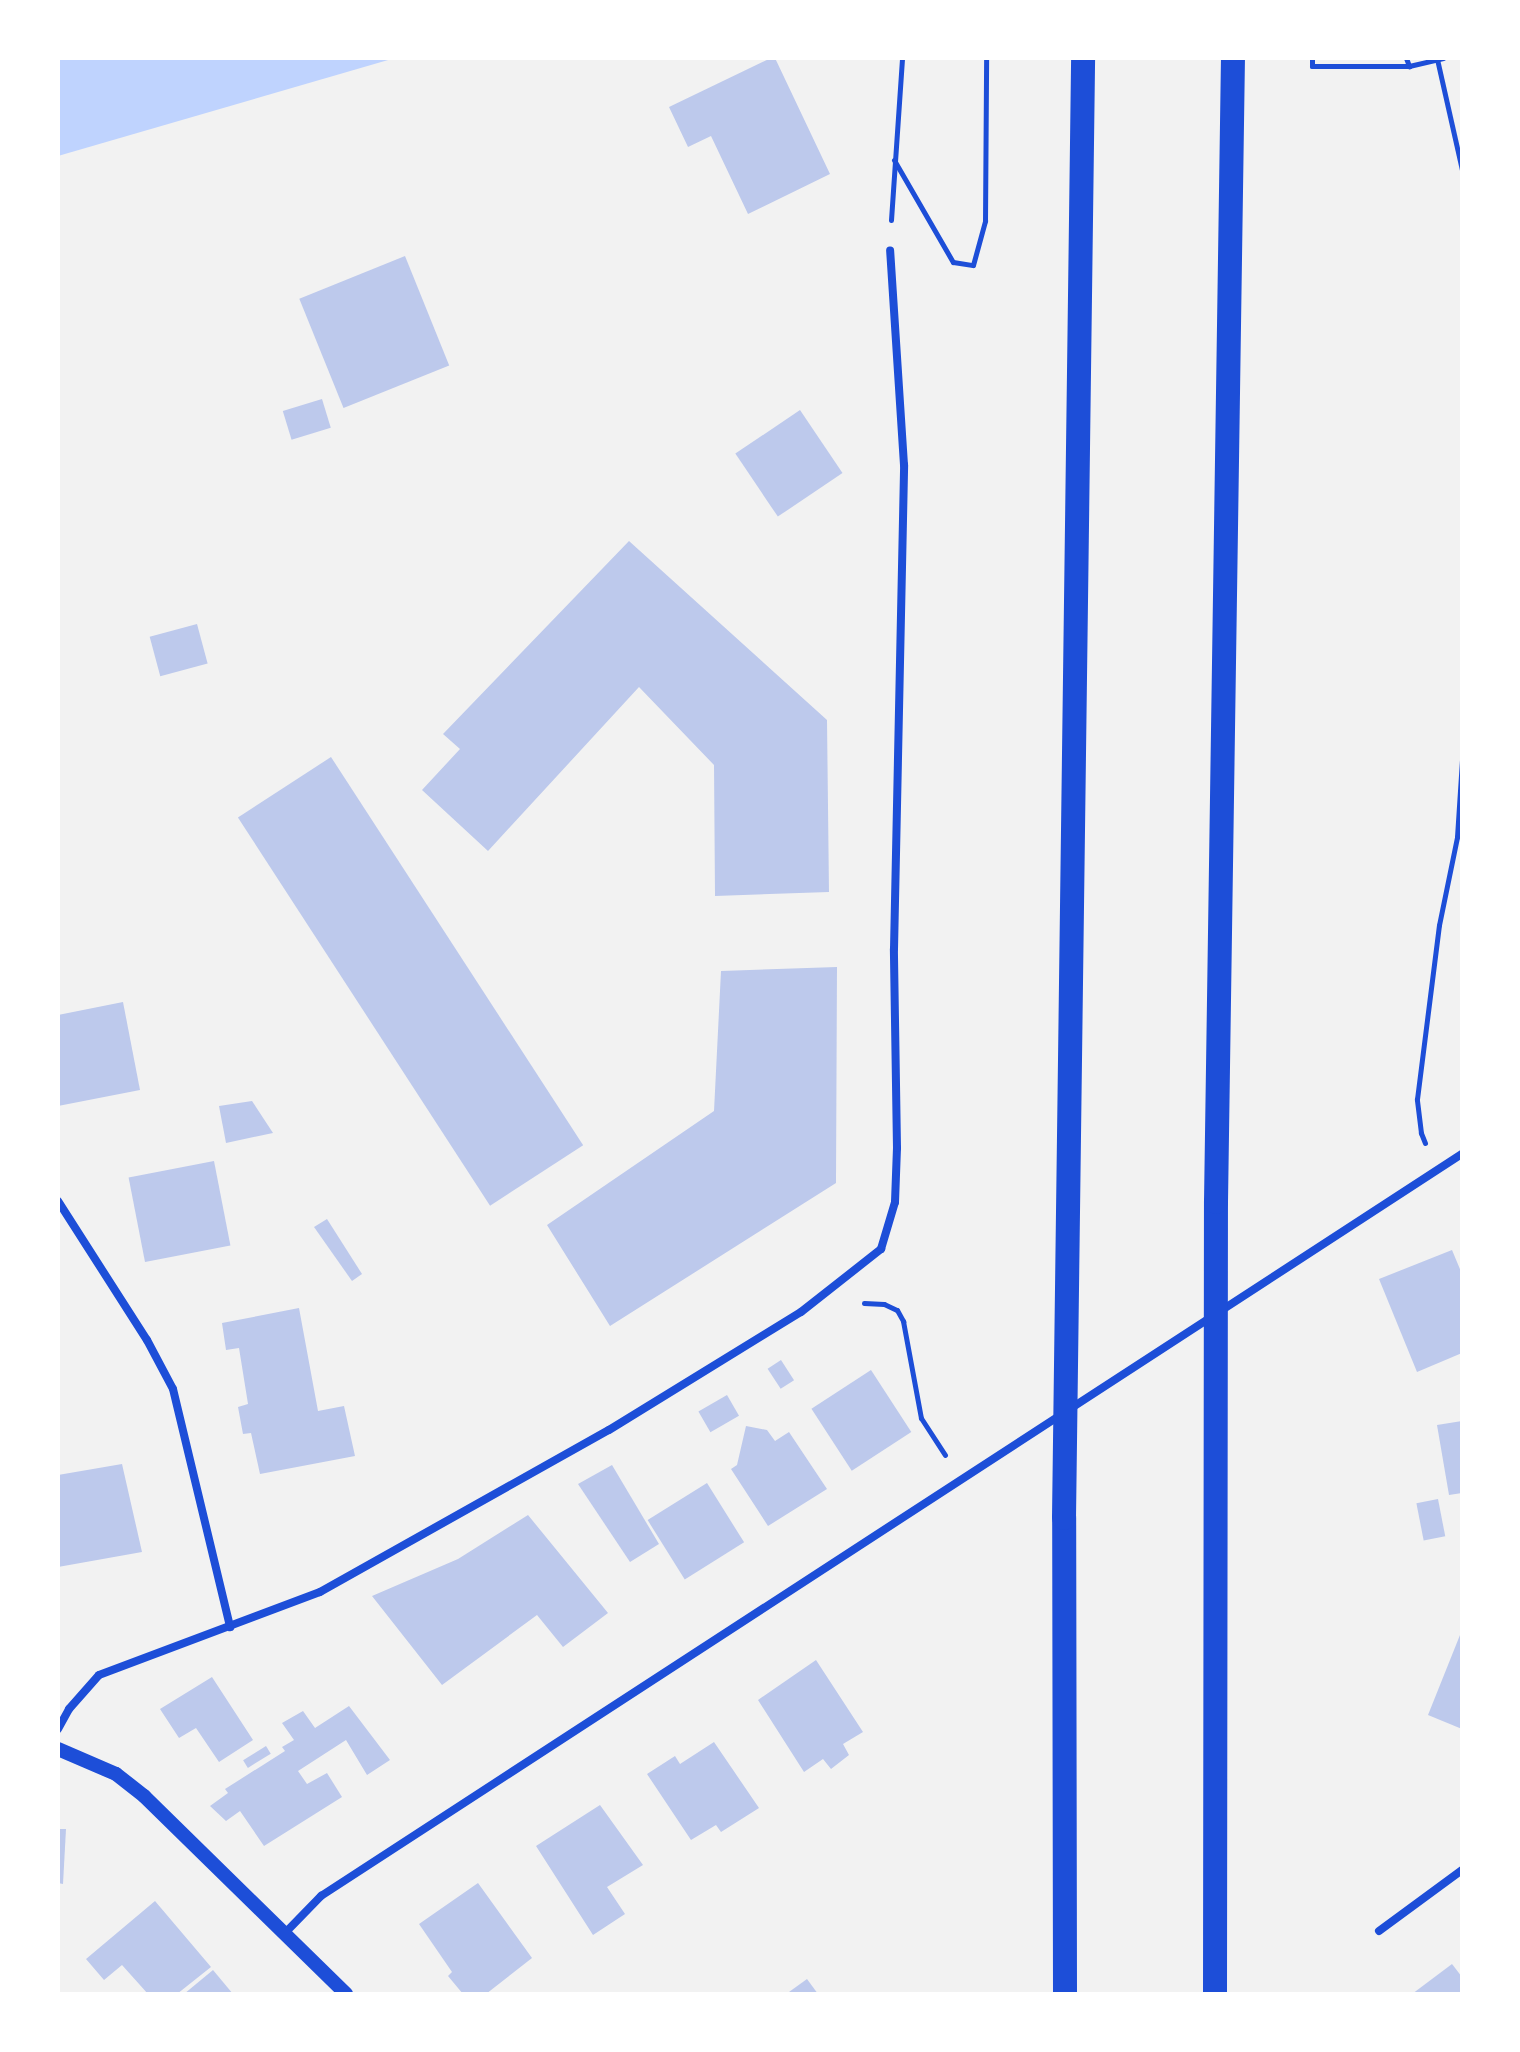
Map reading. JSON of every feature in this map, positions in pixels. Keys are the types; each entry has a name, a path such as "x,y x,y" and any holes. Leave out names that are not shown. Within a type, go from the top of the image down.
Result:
{"highway":[{"path":"1065,1994 1064,1518 1070,1297 1083,58"},
{"path":"1215,1994 1216,1202 1233,58"}],"street":[{"path":"58,1729 69,1709 99,1675 320,1592 648,1406 801,1312 881,1249 896,1189 894,949 904,465 890,250"},
{"path":"285,1933 321,1896 1462,1154"},
{"path":"58,1201 147,1340 173,1389 230,1627"},
{"path":"58,1749 116,1774 144,1796 346,1994"},
{"path":"1379,1931 1462,1870"}],"path":[{"path":"890,250 902,58"},
{"path":"894,160 953,262 973,265 985,221 986,58"},
{"path":"1312,58 1312,66 1409,66 1440,59 1462,170"},
{"path":"1406,58 1409,66"},
{"path":"1438,1169 1421,1133 1417,1099 1439,925 1457,837 1462,760"},
{"path":"845,1279 858,1303 884,1304 897,1310 903,1321 921,1418 963,1478"}],"water":[{"path":"58,58 395,58 58,156"}],"building":[{"path":"775,58 830,174 748,214 711,136 688,147 669,107"},
{"path":"405,256 449,365 344,408 299,299"},
{"path":"322,399 331,428 292,440 283,411"},
{"path":"800,410 842,473 778,517 735,454"},
{"path":"629,541 827,720 829,892 715,896 714,765 639,687 488,851 422,790 460,749 443,734"},
{"path":"197,624 208,664 160,676 150,637"},
{"path":"331,757 583,1145 490,1206 238,817"},
{"path":"837,967 836,1183 610,1326 547,1225 714,1111 721,971"},
{"path":"123,1002 140,1090 58,1106 58,1015"},
{"path":"252,1101 273,1133 226,1143 219,1106"},
{"path":"214,1161 230,1245 145,1262 129,1178"},
{"path":"327,1219 362,1274 352,1281 314,1227"},
{"path":"1452,1250 1462,1274 1462,1353 1417,1372 1379,1279"},
{"path":"299,1308 318,1411 344,1406 355,1456 260,1474 251,1433 243,1434 238,1407 248,1404 239,1348 226,1350 222,1323"},
{"path":"781,1360 794,1380 781,1389 768,1369"},
{"path":"871,1370 911,1432 852,1471 811,1409"},
{"path":"727,1395 739,1416 710,1432 698,1412"},
{"path":"1462,1421 1462,1493 1449,1495 1437,1425"},
{"path":"746,1426 767,1430 775,1441 789,1432 827,1489 768,1526 731,1469 737,1465"},
{"path":"122,1464 142,1552 58,1567 58,1475"},
{"path":"612,1465 659,1544 630,1562 578,1484"},
{"path":"707,1483 744,1542 685,1579 648,1520"},
{"path":"1438,1499 1445,1536 1424,1540 1416,1503"},
{"path":"528,1515 608,1613 563,1647 537,1615 442,1685 372,1596 458,1559"},
{"path":"1462,1630 1462,1729 1428,1715"},
{"path":"816,1660 863,1732 843,1744 849,1755 831,1769 823,1759 804,1772 758,1700"},
{"path":"212,1677 253,1740 219,1762 196,1728 179,1738 160,1709"},
{"path":"349,1706 390,1760 367,1775 346,1740 298,1771 307,1784 327,1773 342,1797 264,1846 240,1811 226,1821 210,1806 228,1793 225,1789 285,1751 282,1747 294,1740 282,1723 303,1711 315,1728"},
{"path":"714,1742 759,1808 721,1832 716,1825 691,1840 647,1774 675,1756 680,1764"},
{"path":"266,1746 271,1754 248,1768 243,1760"},
{"path":"600,1805 643,1865 607,1887 625,1914 593,1935 536,1846"},
{"path":"58,1829 66,1829 63,1884 58,1883"},
{"path":"478,1883 532,1958 486,1994 463,1994 448,1976 452,1972 419,1924"},
{"path":"155,1901 211,1967 177,1994 148,1994 122,1965 104,1980 86,1959"},
{"path":"1452,1964 1462,1977 1462,1994 1412,1994"},
{"path":"213,1970 233,1994 184,1994"},
{"path":"807,1979 818,1994 789,1992"}]}
